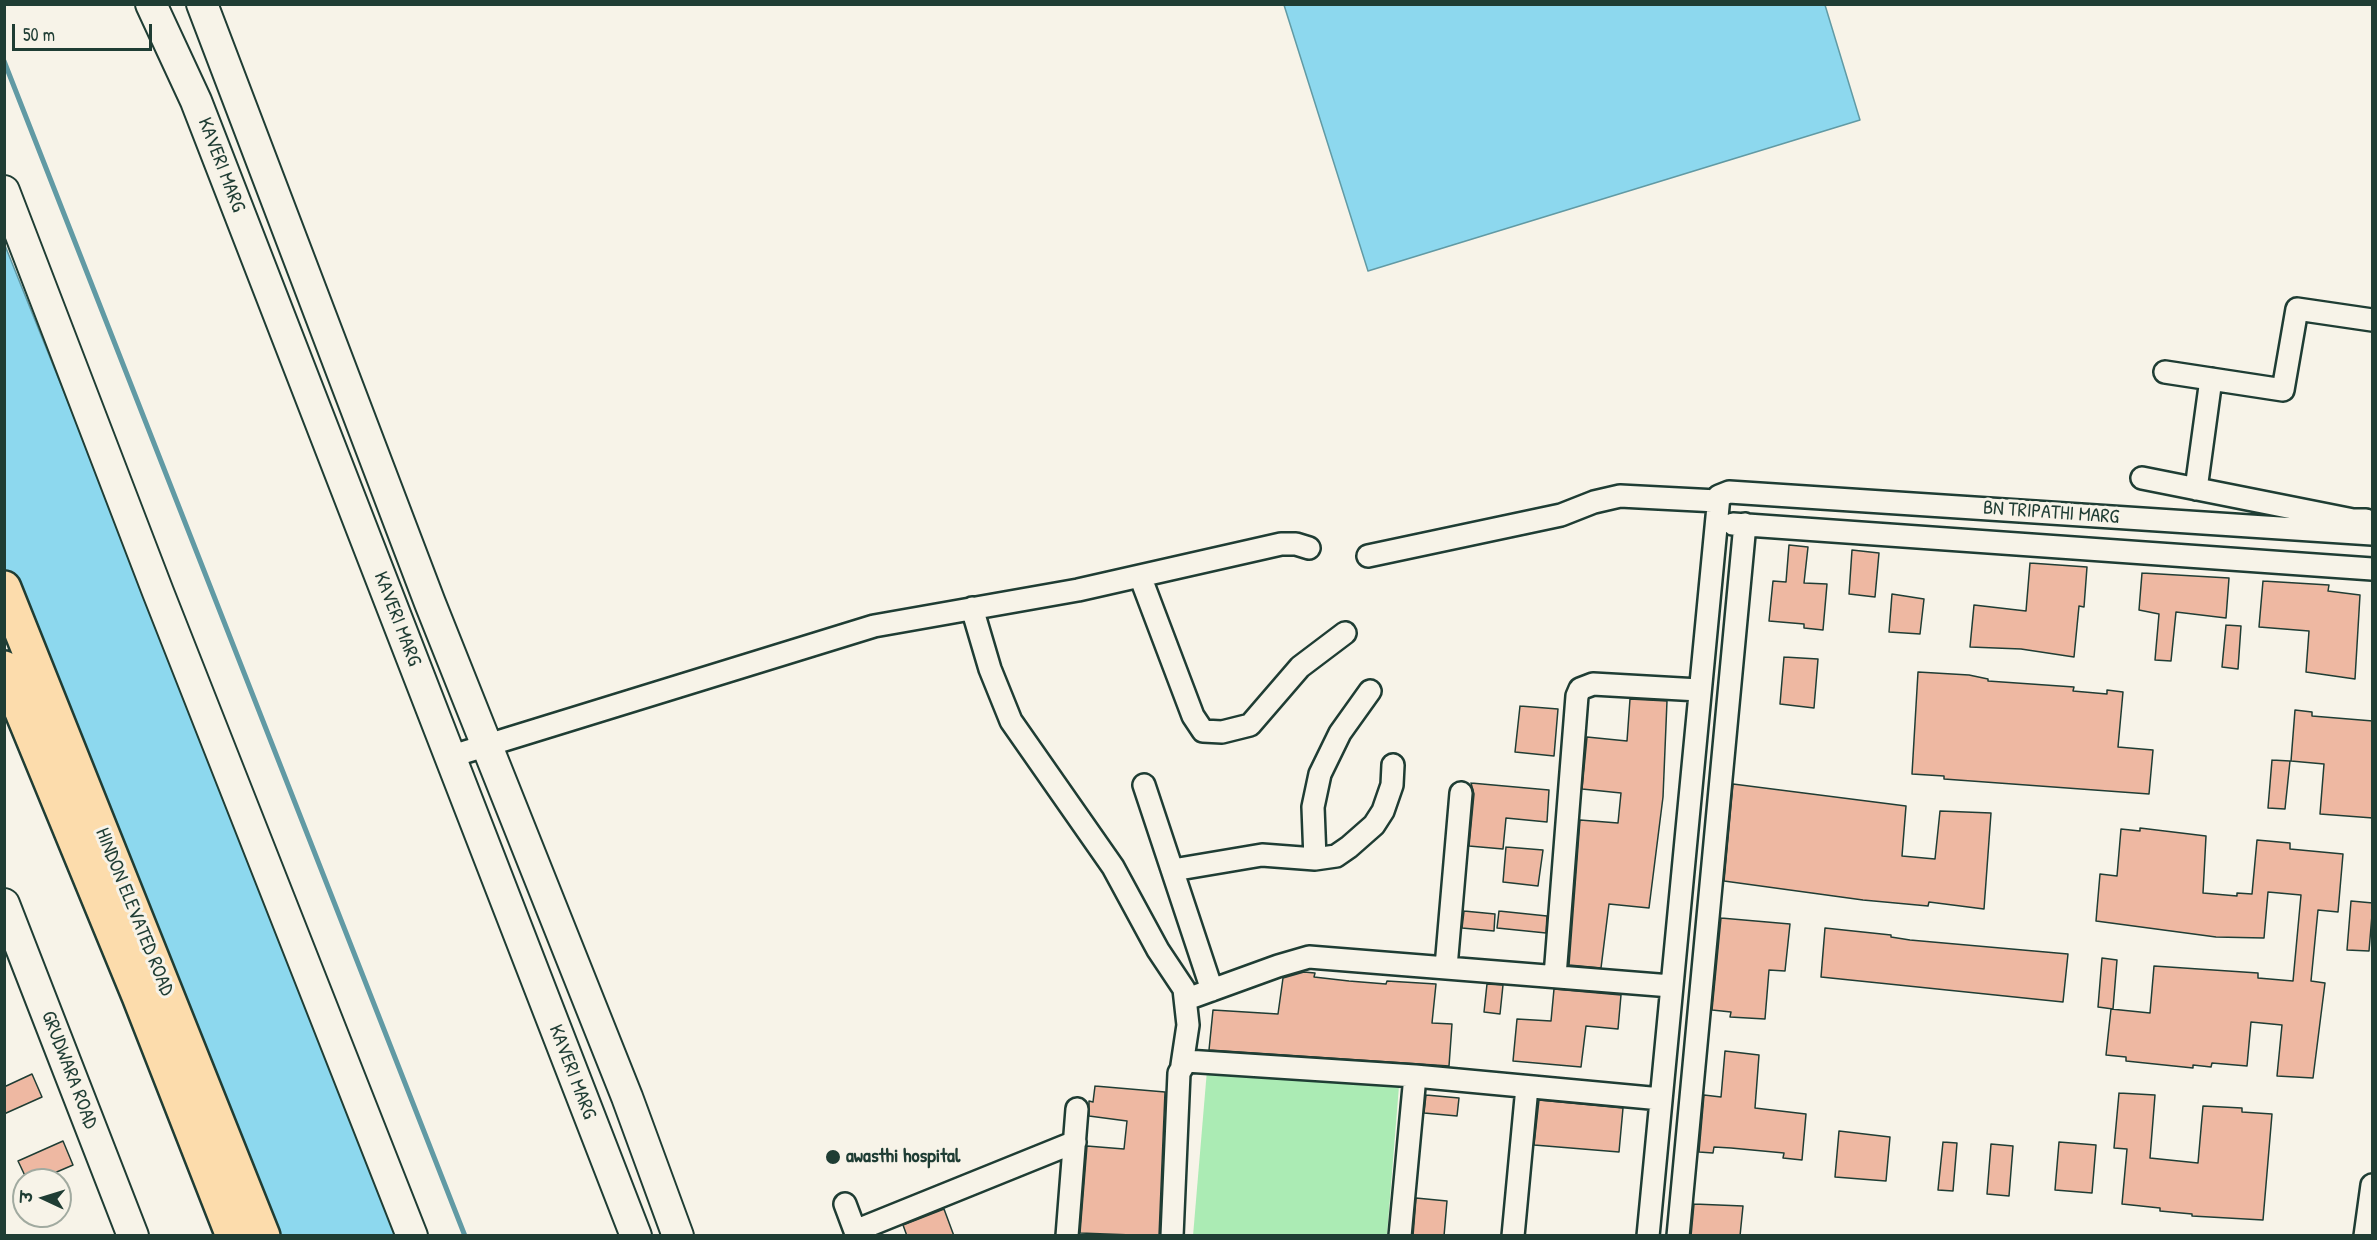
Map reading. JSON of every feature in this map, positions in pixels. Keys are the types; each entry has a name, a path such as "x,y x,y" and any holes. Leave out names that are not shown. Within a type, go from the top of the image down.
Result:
{"highway":[{"name":"HINDON ELEVATED ROAD","path":"4,588 263,1236"},
{"name":"HINDON ELEVATED ROAD","path":"4,668 139,996 233,1236"}],"street":[{"name":"KAVERI MARG","path":"151,4 196,101 636,1236"},
{"name":"KAVERI MARG","path":"201,4 487,744 627,1096 678,1236"},
{"path":"4,191 158,592 411,1236"},
{"path":"2165,372 2283,390 2297,309 2373,320"},
{"path":"2196,489 2211,379"},
{"path":"2142,478 2354,520 2373,520"},
{"path":"1368,556 1561,516 1594,502 1620,496 1721,505 1745,524 2373,569"},
{"path":"2230,525 2232,496"},
{"path":"1648,1236 1700,690 1721,505"},
{"name":"BN TRIPATHI MARG","path":"1721,505 2230,525 2373,534"},
{"path":"1678,1236 1745,524"},
{"path":"449,757 864,629 1140,576 1281,544 1296,544 1309,548"},
{"path":"1140,576 1193,716 1203,731 1222,732 1250,725 1300,667 1345,633"},
{"path":"972,608 990,669 1011,721 1113,867 1158,950 1184,989 1187,999 1188,1025 1179,1073 1172,1236"},
{"path":"1555,976 1577,696 1580,689 1593,684 1700,690"},
{"path":"1315,859 1313,807 1320,774 1340,733 1370,691"},
{"path":"1173,870 1262,855 1315,859 1336,855 1356,842 1374,825 1383,811 1392,785 1393,765"},
{"path":"1144,785 1212,990"},
{"path":"1446,967 1461,793"},
{"name":"GRUDWARA ROAD","path":"4,904 133,1236"},
{"path":"1187,999 1310,957 1671,986"},
{"path":"1182,1065 1197,1060 1415,1076 1661,1099"},
{"path":"1400,1236 1415,1076"},
{"path":"1513,1236 1527,1087"},
{"path":"589,1114 627,1096"},
{"path":"1067,1236 1077,1108"},
{"path":"845,1204 856,1233 1075,1142"},
{"path":"2365,1236 2373,1185"}],"green space":[{"path":"1207,1070 1399,1086 1387,1235 1193,1236"}],"water":[{"path":"1284,5 1825,5 1860,120 1368,271"},
{"path":"4,243 287,947 400,1235 273,1235 5,577"}],"building":[{"path":"1789,545 1808,547 1804,583 1827,584 1823,630 1804,628 1804,624 1769,621 1773,581 1786,582"},
{"path":"1852,550 1879,553 1875,597 1849,594"},
{"path":"2030,563 2087,567 2084,607 2079,606 2074,657 2021,649 1970,647 1974,605 2026,611"},
{"path":"2142,573 2229,578 2226,618 2176,612 2171,661 2155,660 2159,614 2139,610"},
{"path":"2263,581 2329,585 2328,591 2360,595 2355,679 2306,672 2309,631 2259,627"},
{"path":"1892,594 1924,599 1920,634 1889,632"},
{"path":"2226,625 2241,626 2238,669 2222,667"},
{"path":"1784,657 1818,659 1814,708 1780,704"},
{"path":"1918,672 1969,675 1988,679 1988,681 2074,687 2073,691 2107,694 2107,690 2123,692 2118,747 2153,750 2149,794 1944,779 1944,776 1912,774"},
{"path":"1630,699 1667,701 1663,797 1649,908 1609,904 1601,968 1569,965 1580,820 1618,823 1621,793 1582,789 1587,737 1627,741"},
{"path":"1520,706 1558,709 1554,756 1515,752"},
{"path":"2295,710 2312,712 2312,716 2373,721 2373,818 2320,814 2324,764 2291,761"},
{"path":"2272,760 2290,761 2285,809 2268,808"},
{"path":"1471,783 1549,790 1547,822 1506,818 1503,849 1469,846 1474,794"},
{"path":"1733,784 1906,806 1902,856 1935,859 1940,811 1991,813 1984,909 1929,902 1928,906 1863,900 1724,881"},
{"path":"2140,828 2206,836 2203,893 2237,896 2237,893 2252,894 2257,840 2290,843 2290,849 2343,854 2338,912 2318,910 2311,981 2325,983 2313,1078 2277,1076 2282,1025 2251,1022 2247,1066 2212,1063 2211,1067 2193,1065 2193,1068 2126,1061 2126,1057 2106,1055 2111,1009 2150,1013 2154,966 2258,973 2258,978 2293,981 2301,895 2268,892 2264,938 2216,937 2096,921 2100,874 2117,876 2121,829 2140,831"},
{"path":"1506,847 1543,850 1538,886 1503,882"},
{"path":"2351,901 2373,903 2369,951 2347,950"},
{"path":"1464,911 1495,914 1494,931 1462,928"},
{"path":"1499,911 1547,916 1546,933 1497,928"},
{"path":"1721,918 1790,924 1785,971 1769,970 1765,1019 1730,1017 1731,1012 1712,1010"},
{"path":"1825,928 1891,935 1891,937 1910,940 2068,954 2063,1002 1821,977"},
{"path":"2102,958 2117,960 2113,1009 2098,1007"},
{"path":"1304,972 1315,973 1314,977 1349,981 1436,984 1432,1023 1452,1024 1449,1066 1209,1050 1213,1010 1278,1014 1283,978"},
{"path":"1487,984 1503,985 1500,1014 1484,1012"},
{"path":"1554,989 1621,995 1618,1029 1586,1026 1581,1067 1513,1061 1517,1019 1551,1021"},
{"path":"1725,1051 1759,1055 1755,1108 1806,1114 1802,1160 1783,1158 1784,1153 1731,1148 1714,1147 1713,1153 1699,1152 1704,1095 1721,1097"},
{"path":"32,1074 42,1097 4,1114 4,1087"},
{"path":"1095,1086 1165,1092 1159,1236 1080,1233 1087,1146 1124,1149 1127,1121 1089,1116 1089,1101 1093,1102"},
{"path":"2119,1093 2155,1095 2150,1158 2198,1163 2203,1106 2242,1108 2242,1112 2272,1114 2263,1220 2192,1216 2192,1214 2160,1211 2160,1208 2122,1204 2127,1149 2114,1148"},
{"path":"1426,1095 1459,1098 1457,1116 1424,1113"},
{"path":"1539,1100 1623,1108 1619,1152 1534,1145"},
{"path":"1839,1131 1890,1137 1886,1181 1835,1177"},
{"path":"63,1141 73,1165 66,1168 21,1168 18,1161"},
{"path":"1943,1142 1957,1143 1953,1191 1938,1190"},
{"path":"2059,1142 2096,1145 2092,1193 2055,1190"},
{"path":"1991,1144 2013,1146 2009,1196 1987,1194"},
{"path":"1416,1198 1447,1201 1444,1236 1413,1236"},
{"path":"1694,1204 1743,1206 1740,1236 1691,1236"},
{"path":"944,1209 954,1236 907,1236 903,1225"}],"waterway":[{"path":"4,61 465,1236"}],"place":[{"name":"awasthi hospital","path":"833,1157"}]}
